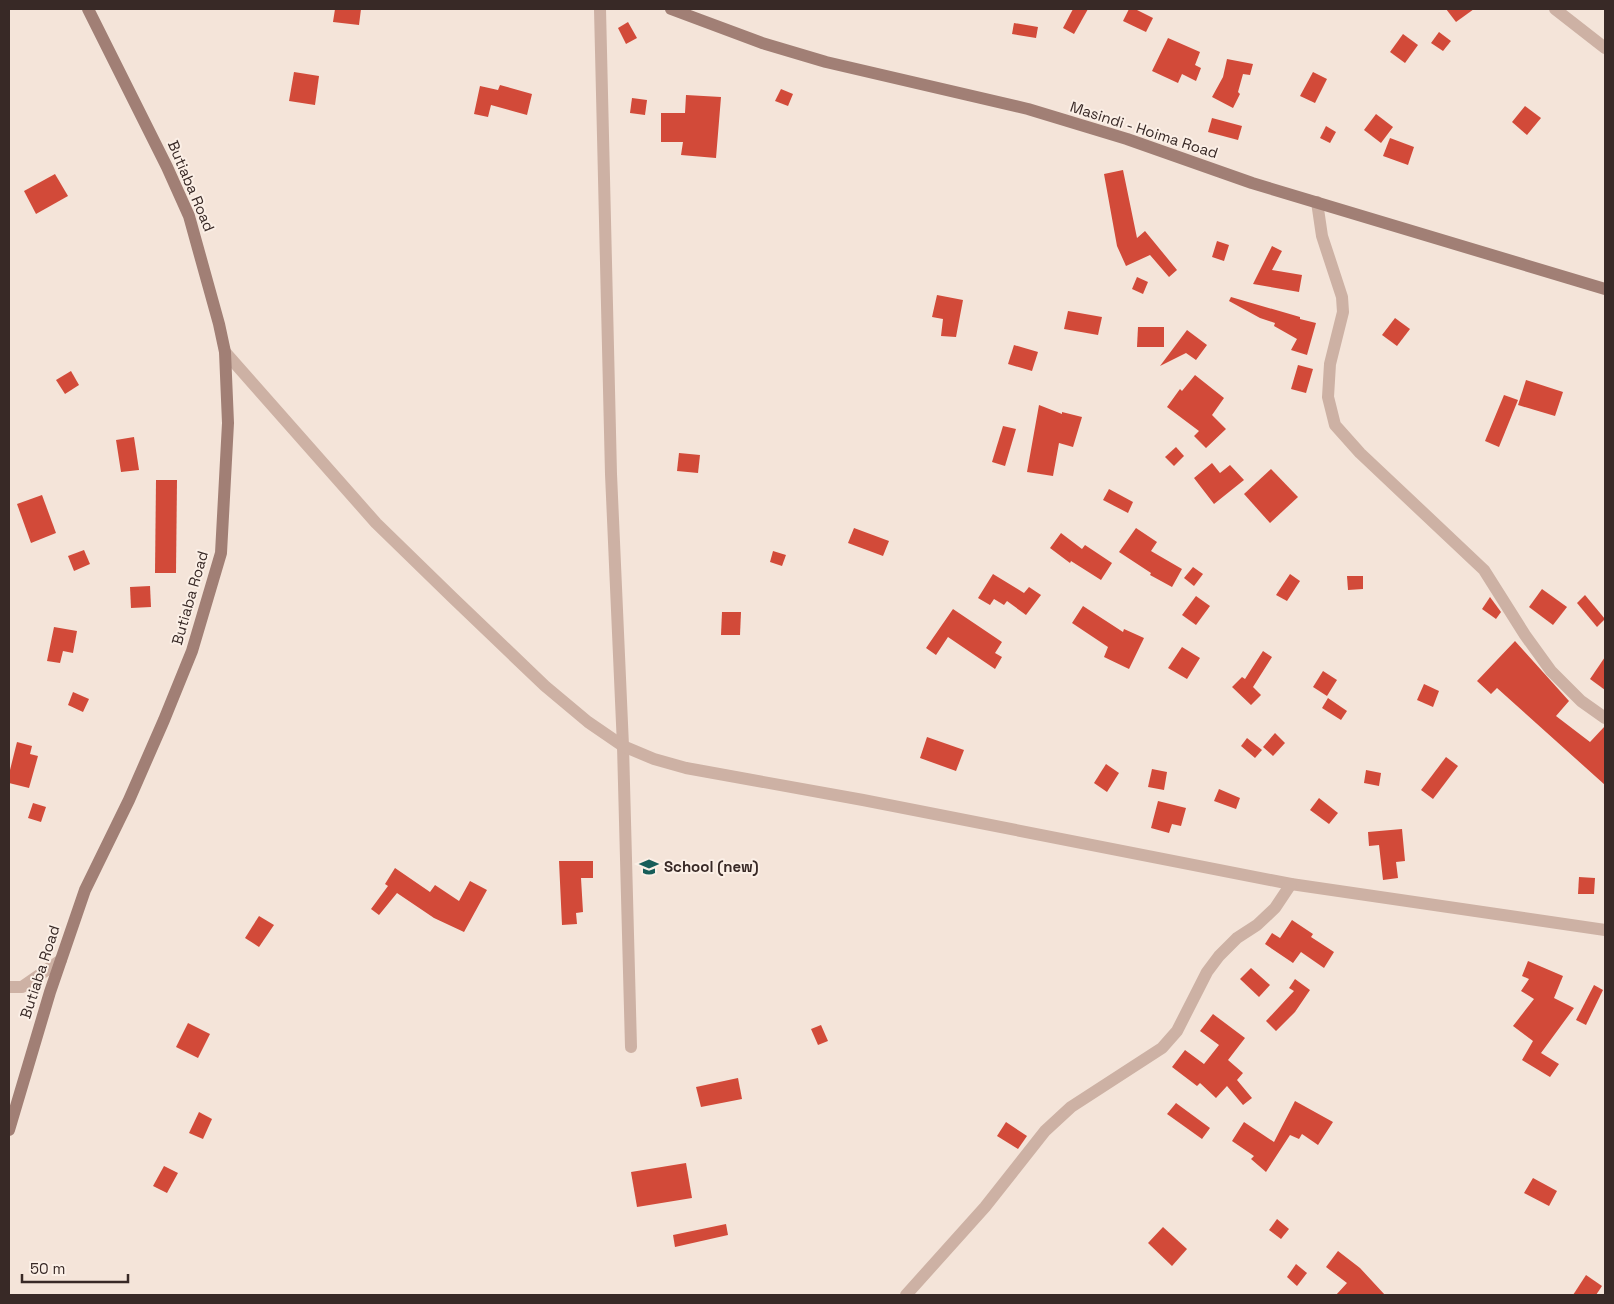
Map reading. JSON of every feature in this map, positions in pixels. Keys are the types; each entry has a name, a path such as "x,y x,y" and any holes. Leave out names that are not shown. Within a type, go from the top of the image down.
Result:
{"main road":[{"name":"Butiaba Road","path":"9,1130 61,960 85,890 130,800 192,651 221,553 228,424 225,352 206,272 189,216 167,167 88,9"},
{"name":"Masindi - Hoima Road","path":"672,9 762,43 826,62 1028,110 1127,139 1317,202 1605,289"}],"street":[{"path":"600,9 611,474 622,746 631,1047"},
{"path":"1555,9 1605,48"},
{"path":"1317,202 1322,236 1342,297 1343,312 1330,372 1328,397 1335,425 1360,453 1484,570 1525,635 1551,671 1581,701 1605,718"},
{"path":"225,352 376,524 546,686 588,722 622,746 654,759 686,768 863,800 1291,884 1605,930"},
{"path":"906,1295 985,1207 1045,1132 1071,1107 1162,1048 1177,1031 1207,972 1237,938 1257,925 1269,914 1291,884"},
{"path":"9,987 22,987 61,960"}],"building":[{"path":"335,9 361,9 359,25 333,22"},
{"path":"1073,9 1088,9 1074,34 1063,28"},
{"path":"1129,9 1135,9 1153,18 1146,32 1123,21"},
{"path":"1446,9 1474,9 1456,22"},
{"path":"628,22 637,38 626,44 618,28"},
{"path":"1014,23 1038,27 1036,38 1012,34"},
{"path":"1439,32 1451,41 1443,51 1431,43"},
{"path":"1403,34 1418,45 1405,63 1390,52"},
{"path":"1168,38 1200,52 1195,65 1201,68 1196,81 1182,74 1178,83 1152,71"},
{"path":"1227,59 1253,64 1250,75 1243,74 1238,92 1240,94 1233,108 1212,97 1223,77"},
{"path":"294,72 319,76 315,105 289,101"},
{"path":"1313,72 1327,79 1315,103 1300,96"},
{"path":"500,85 532,94 527,115 491,105 488,117 474,114 480,86 498,90"},
{"path":"781,89 793,94 788,106 775,101"},
{"path":"686,95 721,97 716,158 681,155 683,142 661,142 661,113 685,113"},
{"path":"632,98 647,100 645,115 630,113"},
{"path":"1525,106 1541,118 1527,135 1512,122"},
{"path":"1376,114 1393,127 1381,143 1364,130"},
{"path":"1212,118 1242,126 1238,140 1208,132"},
{"path":"1326,126 1336,132 1330,143 1320,138"},
{"path":"1390,138 1414,147 1408,165 1383,156"},
{"path":"1123,170 1137,238 1145,231 1177,270 1169,277 1150,255 1126,266 1117,246 1104,174"},
{"path":"55,174 68,196 36,214 24,191"},
{"path":"1217,241 1229,245 1224,261 1212,257"},
{"path":"1272,246 1282,251 1272,270 1302,275 1299,292 1253,284"},
{"path":"1137,277 1148,282 1143,294 1132,289"},
{"path":"937,295 963,300 956,337 941,336 943,319 932,317"},
{"path":"1231,297 1316,323 1307,355 1291,350 1297,339 1274,326 1275,323 1260,318 1229,301"},
{"path":"1068,311 1102,317 1098,335 1064,329"},
{"path":"1395,318 1410,329 1397,346 1382,335"},
{"path":"1138,327 1164,327 1164,347 1137,347"},
{"path":"1187,330 1207,345 1196,360 1186,353 1160,366"},
{"path":"1014,345 1038,352 1032,371 1008,364"},
{"path":"1298,365 1313,369 1306,393 1291,389"},
{"path":"71,371 79,385 65,394 56,380"},
{"path":"1195,375 1224,398 1212,415 1226,429 1206,448 1194,436 1199,431 1167,407 1180,389 1182,391"},
{"path":"1526,380 1563,392 1555,416 1518,405"},
{"path":"1504,395 1518,400 1499,447 1485,441"},
{"path":"1039,405 1062,414 1062,412 1082,417 1073,447 1059,443 1053,476 1027,472"},
{"path":"1003,426 1016,429 1005,466 992,462"},
{"path":"134,437 139,470 121,472 116,440"},
{"path":"1176,447 1184,456 1174,466 1165,457"},
{"path":"679,453 700,455 698,473 677,471"},
{"path":"1212,463 1220,473 1230,465 1244,480 1214,504 1194,478"},
{"path":"1271,469 1298,497 1270,523 1244,494"},
{"path":"156,480 177,480 176,573 155,573"},
{"path":"1109,489 1133,502 1128,513 1103,500"},
{"path":"42,495 56,533 31,543 17,504"},
{"path":"854,528 889,541 883,556 848,543"},
{"path":"1136,528 1157,542 1151,551 1182,569 1172,587 1150,575 1151,573 1119,552"},
{"path":"1061,533 1082,549 1085,545 1112,563 1101,580 1071,561 1070,563 1050,548"},
{"path":"84,550 90,564 74,571 68,556"},
{"path":"773,551 786,555 782,566 770,562"},
{"path":"1193,567 1203,574 1194,586 1184,578"},
{"path":"993,574 1024,593 1029,587 1041,595 1026,615 1007,601 1004,605 994,599 990,605 978,598"},
{"path":"1290,574 1300,581 1287,601 1276,595"},
{"path":"1347,576 1363,576 1363,589 1348,590"},
{"path":"150,586 151,607 131,608 130,587"},
{"path":"1542,589 1567,607 1553,625 1529,607"},
{"path":"1585,595 1605,619 1597,627 1577,603"},
{"path":"1196,596 1210,606 1196,625 1182,615"},
{"path":"1490,597 1501,612 1496,619 1482,609"},
{"path":"1083,606 1123,632 1124,629 1144,638 1129,669 1104,657 1108,647 1072,623"},
{"path":"953,609 1002,642 995,653 1002,657 995,669 948,637 936,655 926,648"},
{"path":"722,612 741,612 740,635 721,635"},
{"path":"54,627 77,631 73,653 63,651 60,663 47,661"},
{"path":"1515,641 1569,701 1556,716 1590,742 1605,726 1605,785 1497,688 1491,694 1477,681"},
{"path":"1182,647 1200,658 1187,679 1168,668"},
{"path":"1263,651 1272,657 1253,687 1261,695 1251,705 1232,687 1242,677 1245,679"},
{"path":"1605,657 1605,690 1590,679"},
{"path":"1323,671 1337,680 1327,696 1313,687"},
{"path":"1424,684 1439,691 1433,707 1417,700"},
{"path":"73,692 89,699 83,712 68,705"},
{"path":"1328,698 1347,711 1341,720 1322,708"},
{"path":"1275,733 1285,743 1273,756 1263,747"},
{"path":"927,737 964,750 956,771 920,758"},
{"path":"1247,738 1262,750 1255,758 1241,746"},
{"path":"17,742 32,746 30,754 38,756 29,788 9,783 9,774"},
{"path":"1446,757 1458,766 1433,799 1421,790"},
{"path":"1106,764 1119,773 1107,792 1094,783"},
{"path":"1152,769 1167,772 1164,790 1148,787"},
{"path":"1366,770 1381,773 1379,786 1364,783"},
{"path":"1219,789 1240,798 1236,809 1214,801"},
{"path":"1319,798 1338,813 1329,824 1310,810"},
{"path":"1158,801 1186,808 1181,826 1172,824 1169,833 1151,828"},
{"path":"33,803 46,807 41,822 28,818"},
{"path":"1402,829 1405,861 1396,862 1398,878 1383,880 1379,845 1369,846 1368,832"},
{"path":"559,861 593,861 593,878 581,878 583,912 576,913 577,924 562,925"},
{"path":"395,868 430,892 435,885 459,901 470,881 487,890 464,932 434,918 397,893 379,915 371,909 388,886 385,884"},
{"path":"1579,877 1595,878 1594,894 1578,894"},
{"path":"259,916 274,925 259,947 245,938"},
{"path":"1292,920 1313,934 1311,937 1334,952 1324,968 1301,952 1293,963 1265,944 1272,933 1280,938"},
{"path":"1528,961 1563,976 1554,998 1574,1008 1541,1053 1559,1064 1550,1077 1522,1060 1533,1041 1513,1026 1534,999 1521,991 1529,979 1522,976"},
{"path":"1251,968 1270,985 1259,997 1240,979"},
{"path":"1295,979 1310,990 1295,1012 1276,1031 1266,1021 1294,991 1289,988"},
{"path":"1594,985 1603,990 1586,1025 1576,1020"},
{"path":"1213,1014 1245,1038 1228,1060 1243,1073 1237,1080 1252,1098 1243,1105 1227,1086 1216,1098 1200,1083 1197,1086 1172,1067 1185,1050 1204,1064 1219,1045 1200,1031"},
{"path":"188,1023 210,1034 198,1058 176,1047"},
{"path":"821,1025 828,1041 818,1045 811,1029"},
{"path":"738,1078 742,1099 701,1107 696,1087"},
{"path":"1295,1101 1333,1122 1318,1145 1302,1134 1299,1139 1290,1135 1266,1172 1251,1159 1254,1156 1232,1141 1244,1122 1274,1142"},
{"path":"1176,1103 1210,1128 1202,1139 1167,1114"},
{"path":"199,1112 212,1119 203,1139 189,1133"},
{"path":"1006,1122 1027,1136 1018,1149 997,1136"},
{"path":"686,1163 692,1198 637,1207 631,1172"},
{"path":"164,1166 178,1173 167,1193 153,1186"},
{"path":"1533,1178 1557,1191 1549,1206 1524,1193"},
{"path":"1277,1219 1289,1229 1281,1239 1269,1230"},
{"path":"726,1224 728,1235 675,1247 673,1235"},
{"path":"1163,1227 1187,1249 1172,1266 1148,1243"},
{"path":"1338,1251 1360,1268 1385,1295 1336,1295 1347,1283 1326,1267"},
{"path":"1296,1264 1307,1273 1297,1286 1287,1277"},
{"path":"1586,1275 1602,1286 1596,1295 1573,1295"}],"place":[{"name":"School (new)","path":"649,867"}]}
